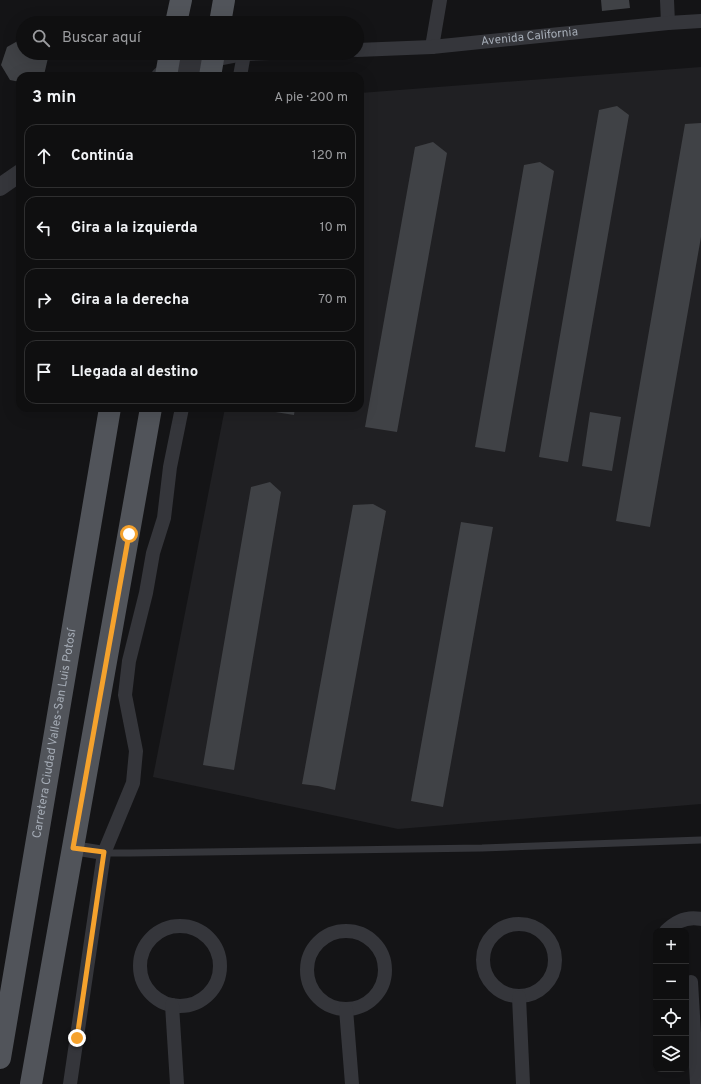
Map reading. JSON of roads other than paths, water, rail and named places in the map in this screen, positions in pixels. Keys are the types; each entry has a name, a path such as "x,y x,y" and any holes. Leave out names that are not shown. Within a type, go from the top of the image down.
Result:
{"main road":[{"path":"178,16 181,0"},
{"path":"221,16 224,0"},
{"name":"Carretera Ciudad Valles-San Luis Potosí","path":"0,1058 109,412"},
{"path":"31,1084 150,412"}],"street":[{"path":"432,47 440,0"},
{"path":"667,0 668,23"},
{"name":"Avenida California","path":"364,50 432,47 701,21"},
{"path":"166,69 213,63 223,60"},
{"path":"241,72 243,60"},
{"path":"0,186 16,176"},
{"path":"70,1084 104,852 134,783 136,751 125,695 129,661 146,593 153,553 164,518 170,467 181,412"},
{"path":"73,848 104,852"},
{"path":"669,928 673,924 683,919 701,919"},
{"path":"520,923 533,926 544,932 552,942 556,954 555,967 551,979 542,989 531,995 519,996 508,995 498,990 490,982 484,972 483,960 484,949 489,939 497,931 508,925 520,923"},
{"path":"180,925 194,928 205,934 214,944 219,957 220,970 217,983 209,994 198,1002 186,1006 172,1005 160,1000 150,992 143,981 141,968 142,955 147,944 156,934 167,928 180,925"},
{"path":"340,930 353,930 366,935 376,943 383,954 386,967 385,980 379,992 370,1001 359,1007 346,1009 333,1007 322,1001 313,991 308,979 307,966 310,953 318,942 328,934 340,930"},
{"path":"693,981 697,1084"},
{"path":"519,996 523,1084"},
{"path":"172,1005 177,1084"},
{"path":"346,1009 352,1084"}],"lane":[{"path":"104,852 130,853 482,848 701,840"}]}
